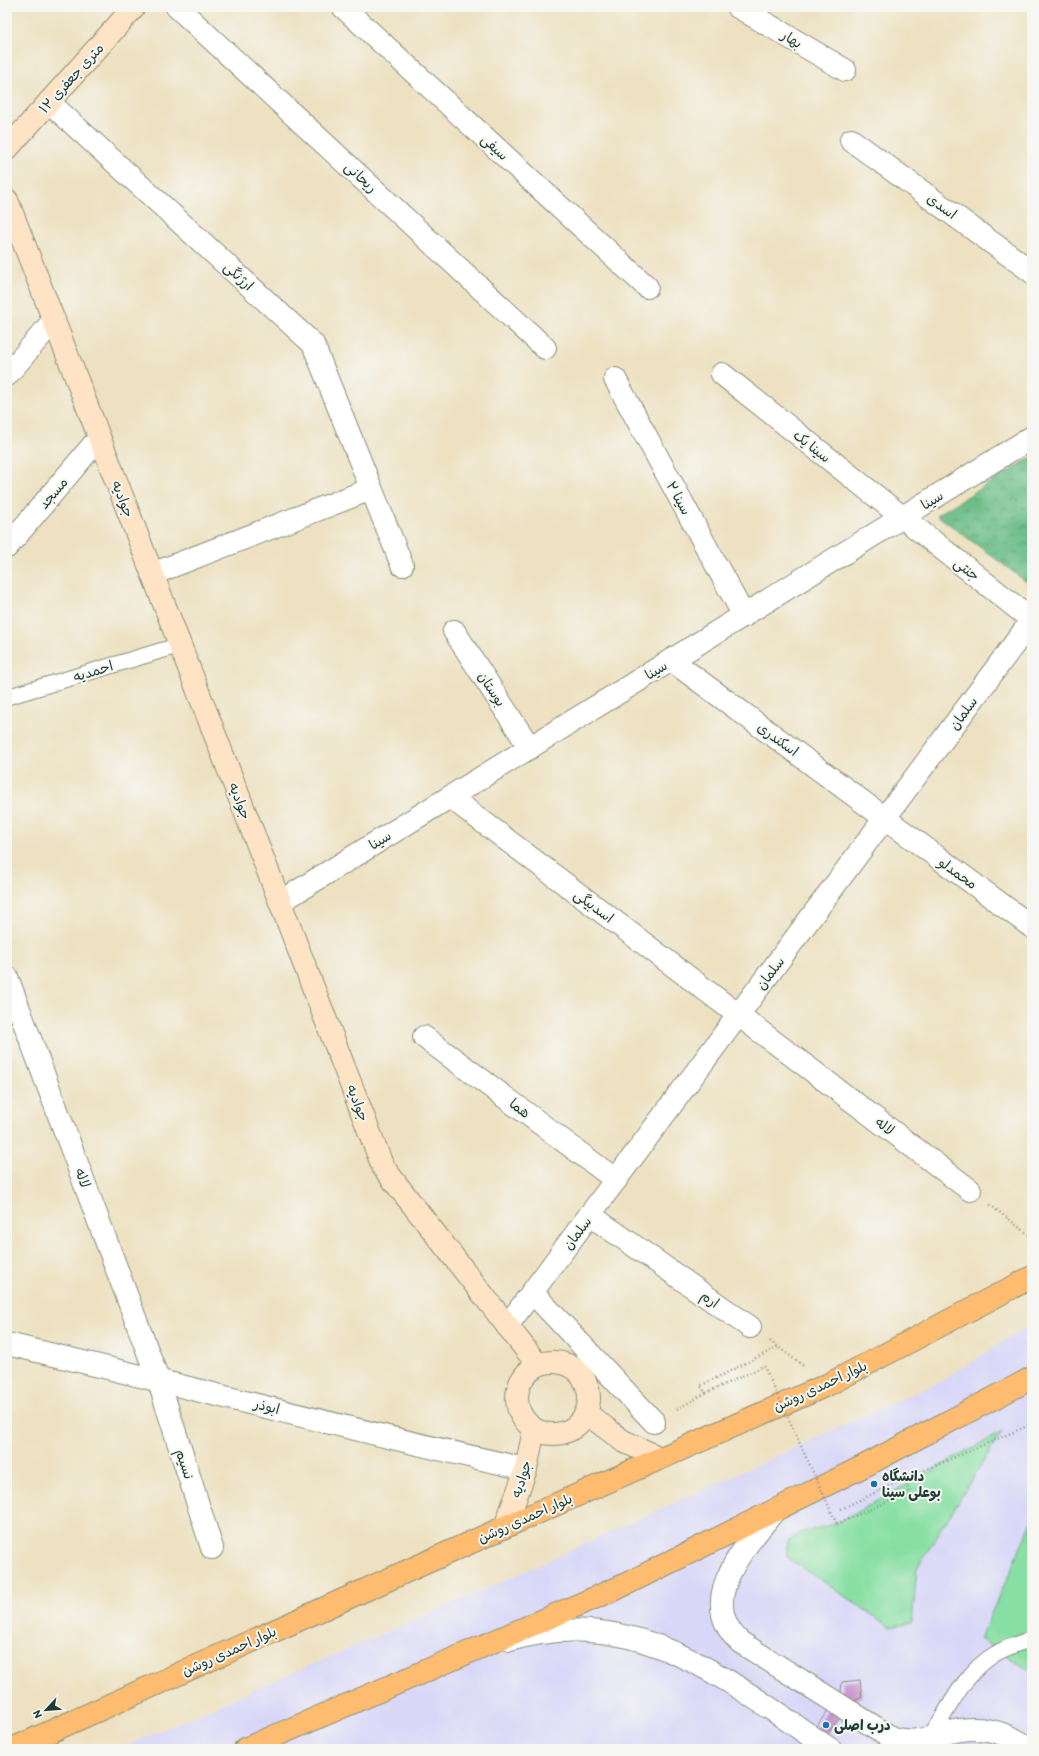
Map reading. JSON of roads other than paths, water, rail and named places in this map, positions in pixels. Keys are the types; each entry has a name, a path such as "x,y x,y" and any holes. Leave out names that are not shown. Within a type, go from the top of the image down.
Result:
{"highway":[{"name":"بلوار احمدی روشن","path":"12,1749 505,1527 828,1384 1032,1277"},
{"path":"245,1749 622,1586 864,1466 1032,1378"}],"main road":[{"name":"۱۲ متری جعفری","path":"7,149 134,7"},
{"name":"جوادیه","path":"7,200 383,1167 538,1365"},
{"path":"554,1362 571,1367 583,1379 589,1395 586,1412 577,1425 564,1432 549,1434 534,1429 523,1418 517,1404 518,1388 525,1374 538,1365 554,1362"},
{"path":"586,1412 623,1441 660,1458"},
{"name":"جوادیه","path":"505,1527 526,1469 534,1429"}],"street":[{"name":"ریحانی","path":"177,7 544,348"},
{"name":"سیفی","path":"343,7 647,287"},
{"name":"بهار","path":"738,7 845,70"},
{"name":"ارژنگی","path":"49,102 313,344 402,565"},
{"name":"اسدی","path":"852,140 1032,272"},
{"path":"7,375 54,320"},
{"name":"سینا یک","path":"722,374 903,517"},
{"name":"سینا ۲","path":"615,380 744,616"},
{"name":"سینا","path":"280,902 1032,437"},
{"name":"مسجد","path":"7,547 99,438"},
{"path":"152,574 371,489"},
{"name":"جنتی","path":"903,517 1032,620"},
{"name":"سلمان","path":"507,1326 1032,620"},
{"name":"بوستان","path":"454,631 530,748"},
{"name":"اسکندری","path":"671,660 885,818"},
{"name":"اسدبیگی","path":"450,797 739,1015"},
{"name":"محمدلو","path":"885,818 1032,927"},
{"name":"لاله","path":"7,977 158,1379"},
{"name":"لاله","path":"739,1015 970,1190"},
{"name":"هما","path":"424,1037 616,1180"},
{"name":"ارم","path":"590,1215 750,1327"},
{"path":"532,1293 654,1422"},
{"name":"ابوذر","path":"7,1344 158,1379 462,1455 526,1469"},
{"name":"نسیم","path":"158,1379 212,1548"},
{"path":"775,1510 737,1558 728,1576 723,1593 722,1604 726,1626 732,1635 740,1642 892,1738 926,1744 956,1731 983,1728 1021,1742 1030,1749"},
{"path":"476,1650 514,1639 565,1630 620,1634 650,1642 687,1658 732,1684 830,1749"}],"lane":[{"name":"احمدیه","path":"7,697 180,644"},
{"path":"926,1744 960,1688 978,1666 996,1653 1032,1639"}],"place":[{"name":"دانشگاه بوعلی سینا","path":"874,1484"},
{"name":"درب اصلی","path":"826,1725"}]}
